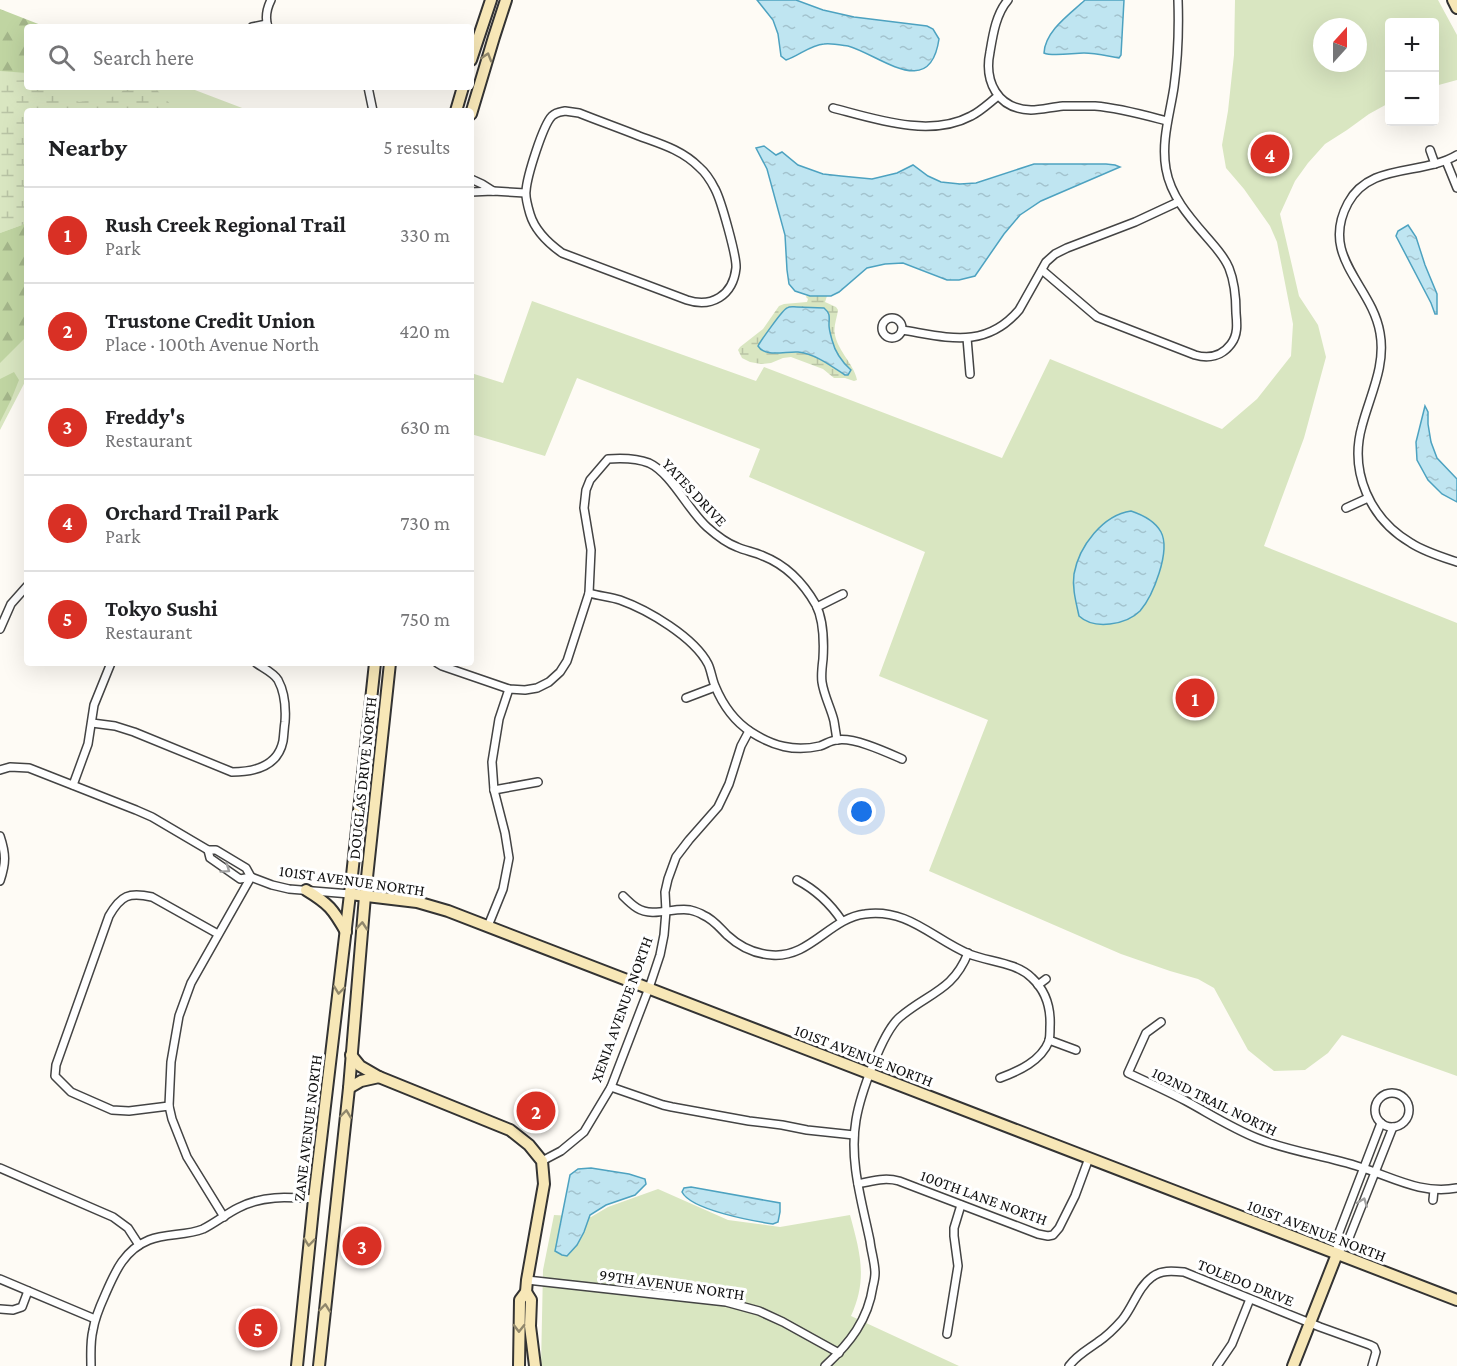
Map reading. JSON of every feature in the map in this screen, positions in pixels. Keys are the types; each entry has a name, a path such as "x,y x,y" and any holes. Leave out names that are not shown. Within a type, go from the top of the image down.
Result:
{"street":[{"path":"267,24 267,11 271,0"},
{"path":"474,51 490,0"},
{"path":"473,108 506,0"},
{"path":"1042,270 1091,314 1104,321 1195,355 1209,357 1221,353 1231,345 1236,334 1236,306 1234,282 1229,267 1178,202 1166,169 1164,146 1174,90 1178,49 1178,0"},
{"path":"1453,0 1457,8"},
{"path":"1004,1 995,27 988,65 991,84 998,96 1022,109 1096,106 1167,121"},
{"path":"369,90 373,108"},
{"path":"457,108 462,90"},
{"path":"833,108 886,122 938,125 956,122 971,116 998,96"},
{"path":"556,112 579,113 682,152 710,178 717,192 736,267 730,287 720,298 706,303 694,303 562,253 548,242 534,223 525,193 544,128 556,112"},
{"path":"1430,150 1435,164"},
{"path":"1457,155 1446,161 1372,179 1352,197 1344,213 1340,229 1343,259 1372,308 1381,341 1379,371 1362,425 1359,443 1359,468 1364,489 1373,507 1401,537 1421,549 1457,562"},
{"path":"1446,161 1457,188"},
{"path":"474,180 493,191"},
{"path":"474,192 525,193"},
{"path":"902,330 967,338 999,328 1013,317 1050,258 1061,250 1135,222 1178,202"},
{"path":"967,338 970,374"},
{"name":"YATES DRIVE","path":"442,666 509,689 525,690 537,688 549,682 560,672 567,661 589,593 591,550 584,508 586,490 590,480 608,459 635,459 650,464 662,473 706,527 721,539 782,566 801,584 816,607 822,628 822,681 826,702 834,720 837,740"},
{"path":"1346,508 1368,498"},
{"path":"0,629 11,603 24,589"},
{"path":"589,593 620,600 672,627 693,645 708,663 715,687 734,718 749,731 767,741 784,747 803,749 837,740 859,743 902,759"},
{"path":"816,607 843,594"},
{"path":"73,785 88,744 94,705 110,666"},
{"path":"92,723 115,726 134,732 232,772 248,772 262,768 275,757 283,743 286,708 278,678 260,666"},
{"name":"DOUGLAS DRIVE NORTH","path":"350,894 375,666"},
{"name":"DOUGLAS DRIVE NORTH","path":"365,896 390,666"},
{"path":"686,698 715,687"},
{"path":"488,926 502,889 509,858 494,790 492,762 499,719 509,689"},
{"name":"XENIA AVENUE NORTH","path":"542,1161 561,1151 584,1132 610,1087 660,955 666,911 665,892 676,857 718,807 749,731"},
{"name":"101ST AVENUE NORTH","path":"0,770 10,767 30,768 152,817 208,850 216,850 246,868 250,877"},
{"path":"494,790 538,782"},
{"path":"0,836 5,850 5,867 0,881"},
{"name":"101ST AVENUE NORTH","path":"208,850 210,858 240,879 250,877 289,889 417,902 448,910 1457,1300"},
{"path":"224,1217 187,1157 172,1119 169,1106 171,1062 179,1016 191,983 250,877"},
{"path":"797,880 809,886 831,906 842,921"},
{"path":"306,890 333,909 346,932"},
{"path":"169,1106 121,1112 112,1110 70,1092 55,1076 56,1065 109,916 121,900 132,894 152,897 218,934"},
{"name":"ZANE AVENUE NORTH","path":"297,1366 350,894"},
{"path":"319,1366 349,1088 365,896"},
{"path":"623,896 637,908 648,913 690,910 705,915 739,945 752,952 772,955 792,954 842,921 864,914 888,913 910,920 968,954 1016,968 1026,973 1045,994 1051,1016 1049,1040 1038,1057 1020,1071 1000,1078"},
{"path":"825,1366 861,1326 871,1300 875,1273 858,1184 854,1135 859,1104 885,1036 898,1019 946,987 963,966 968,954"},
{"path":"1038,985 1046,979"},
{"name":"102ND TRAIL NORTH","path":"1161,1022 1146,1033 1128,1073 1165,1095 1184,1100 1229,1125 1286,1149 1346,1162 1425,1189 1457,1188"},
{"path":"1049,1040 1076,1050"},
{"path":"351,1055 360,1066 379,1077 510,1130 529,1145 542,1161 544,1184 527,1286 520,1300 519,1366"},
{"path":"349,1088 360,1081 379,1077"},
{"path":"610,1087 672,1107 807,1130 854,1135"},
{"path":"1392,1094 1404,1098 1409,1110 1405,1122 1393,1127 1381,1123 1376,1111 1380,1099 1392,1094"},
{"path":"1337,1254 1338,1235 1381,1123"},
{"path":"1293,1366 1337,1254 1349,1238 1393,1127"},
{"name":"100TH LANE NORTH","path":"858,1184 878,1179 892,1179 1048,1236 1053,1235 1059,1228 1075,1196 1089,1158"},
{"path":"0,1168 113,1217 128,1228 139,1245"},
{"path":"1433,1200 1434,1190"},
{"path":"91,1366 91,1344 95,1318 116,1271 129,1252 156,1237 194,1232 204,1228 247,1203 263,1198 314,1199"},
{"path":"947,1334 958,1266 954,1228 961,1205"},
{"name":"TOLEDO DRIVE","path":"1069,1366 1074,1359 1116,1326 1131,1308 1150,1278 1174,1271 1184,1272 1374,1347 1376,1352 1372,1366"},
{"path":"0,1279 95,1318"},
{"path":"527,1286 531,1300 530,1326 535,1366"},
{"name":"99TH AVENUE NORTH","path":"527,1286 726,1302 759,1311 839,1353"},
{"path":"0,1309 13,1310 22,1307 28,1291"},
{"path":"1217,1366 1232,1344 1250,1299"}],"green space":[{"path":"1235,0 1438,0 1457,35 1457,80 1439,85 1439,18 1385,18 1385,105 1325,144 1295,181 1280,214 1299,296 1318,325 1326,357 1304,438 1264,546 1457,623 1457,1076 1342,1035 1328,1053 1305,1070 1274,1071 1248,1050 1214,988 1198,979 1121,954 929,871 988,720 879,676 925,552 749,477 760,449 577,378 545,456 474,435 474,374 503,383 532,301 756,381 764,367 1002,458 1050,359 1222,429 1257,399 1291,356 1293,324 1277,242 1270,226 1226,168 1222,145 1234,55"},
{"path":"0,9 38,24 24,24 24,73 0,71"},
{"path":"0,16 24,26 24,90 195,90 242,108 24,108 24,384 0,430"},
{"path":"24,80 24,90 54,90 79,102 117,96 124,90 157,90 174,108 24,108 24,224 0,233 0,81"},
{"path":"24,224 24,339 0,363 0,233"},
{"path":"807,295 827,296 825,302 838,310 835,335 857,380 834,378 823,369 791,357 761,364 742,358 738,350 740,347 763,329 779,306 807,302"},
{"path":"14,372 19,380 0,422 0,379"},
{"path":"658,1189 728,1220 780,1227 850,1215 861,1266 859,1290 851,1316 959,1366 541,1366 543,1270 554,1215 591,1217 608,1207"}],"water":[{"path":"757,0 796,0 823,10 854,17 927,26 933,29 939,39 934,57 925,68 915,71 888,64 848,46 833,44 814,46 786,60 781,56 778,34 773,20"},
{"path":"1085,0 1124,0 1119,58 1088,53 1057,55 1044,53 1045,45 1053,30"},
{"path":"764,146 776,155 782,152 798,165 823,174 872,179 897,173 913,165 941,182 960,184 976,183 1034,164 1106,164 1120,167 1041,201 1020,215 975,276 947,280 903,263 885,264 867,268 831,296 810,296 795,291 789,284 785,235 767,169 756,148"},
{"path":"1408,225 1416,237 1437,294 1437,314 1396,236 1398,231"},
{"path":"789,307 824,308 829,316 829,329 833,344 839,356 851,370 848,375 811,355 798,352 771,353 761,350 758,346"},
{"path":"1425,406 1428,412 1431,442 1437,458 1457,479 1457,502 1442,494 1428,480 1417,460 1416,442"},
{"path":"1131,511 1140,514 1155,525 1164,540 1162,561 1155,584 1140,611 1127,620 1101,624 1085,620 1079,616 1074,584 1074,574 1081,553 1102,525"},
{"path":"591,1168 629,1174 645,1179 646,1184 635,1195 606,1205 590,1215 577,1245 567,1256 562,1255 555,1251 570,1175 578,1169"},
{"path":"691,1187 780,1203 778,1222 773,1224 709,1209 697,1204 682,1192 684,1188"}],"place":[{"name":"Orchard Trail Park","path":"1270,154"},
{"name":"Rush Creek Regional Trail","path":"1195,698"},
{"name":"Trustone Credit Union","path":"536,1111"},
{"name":"Freddy's","path":"362,1246"},
{"name":"Tokyo Sushi","path":"258,1328"}]}
